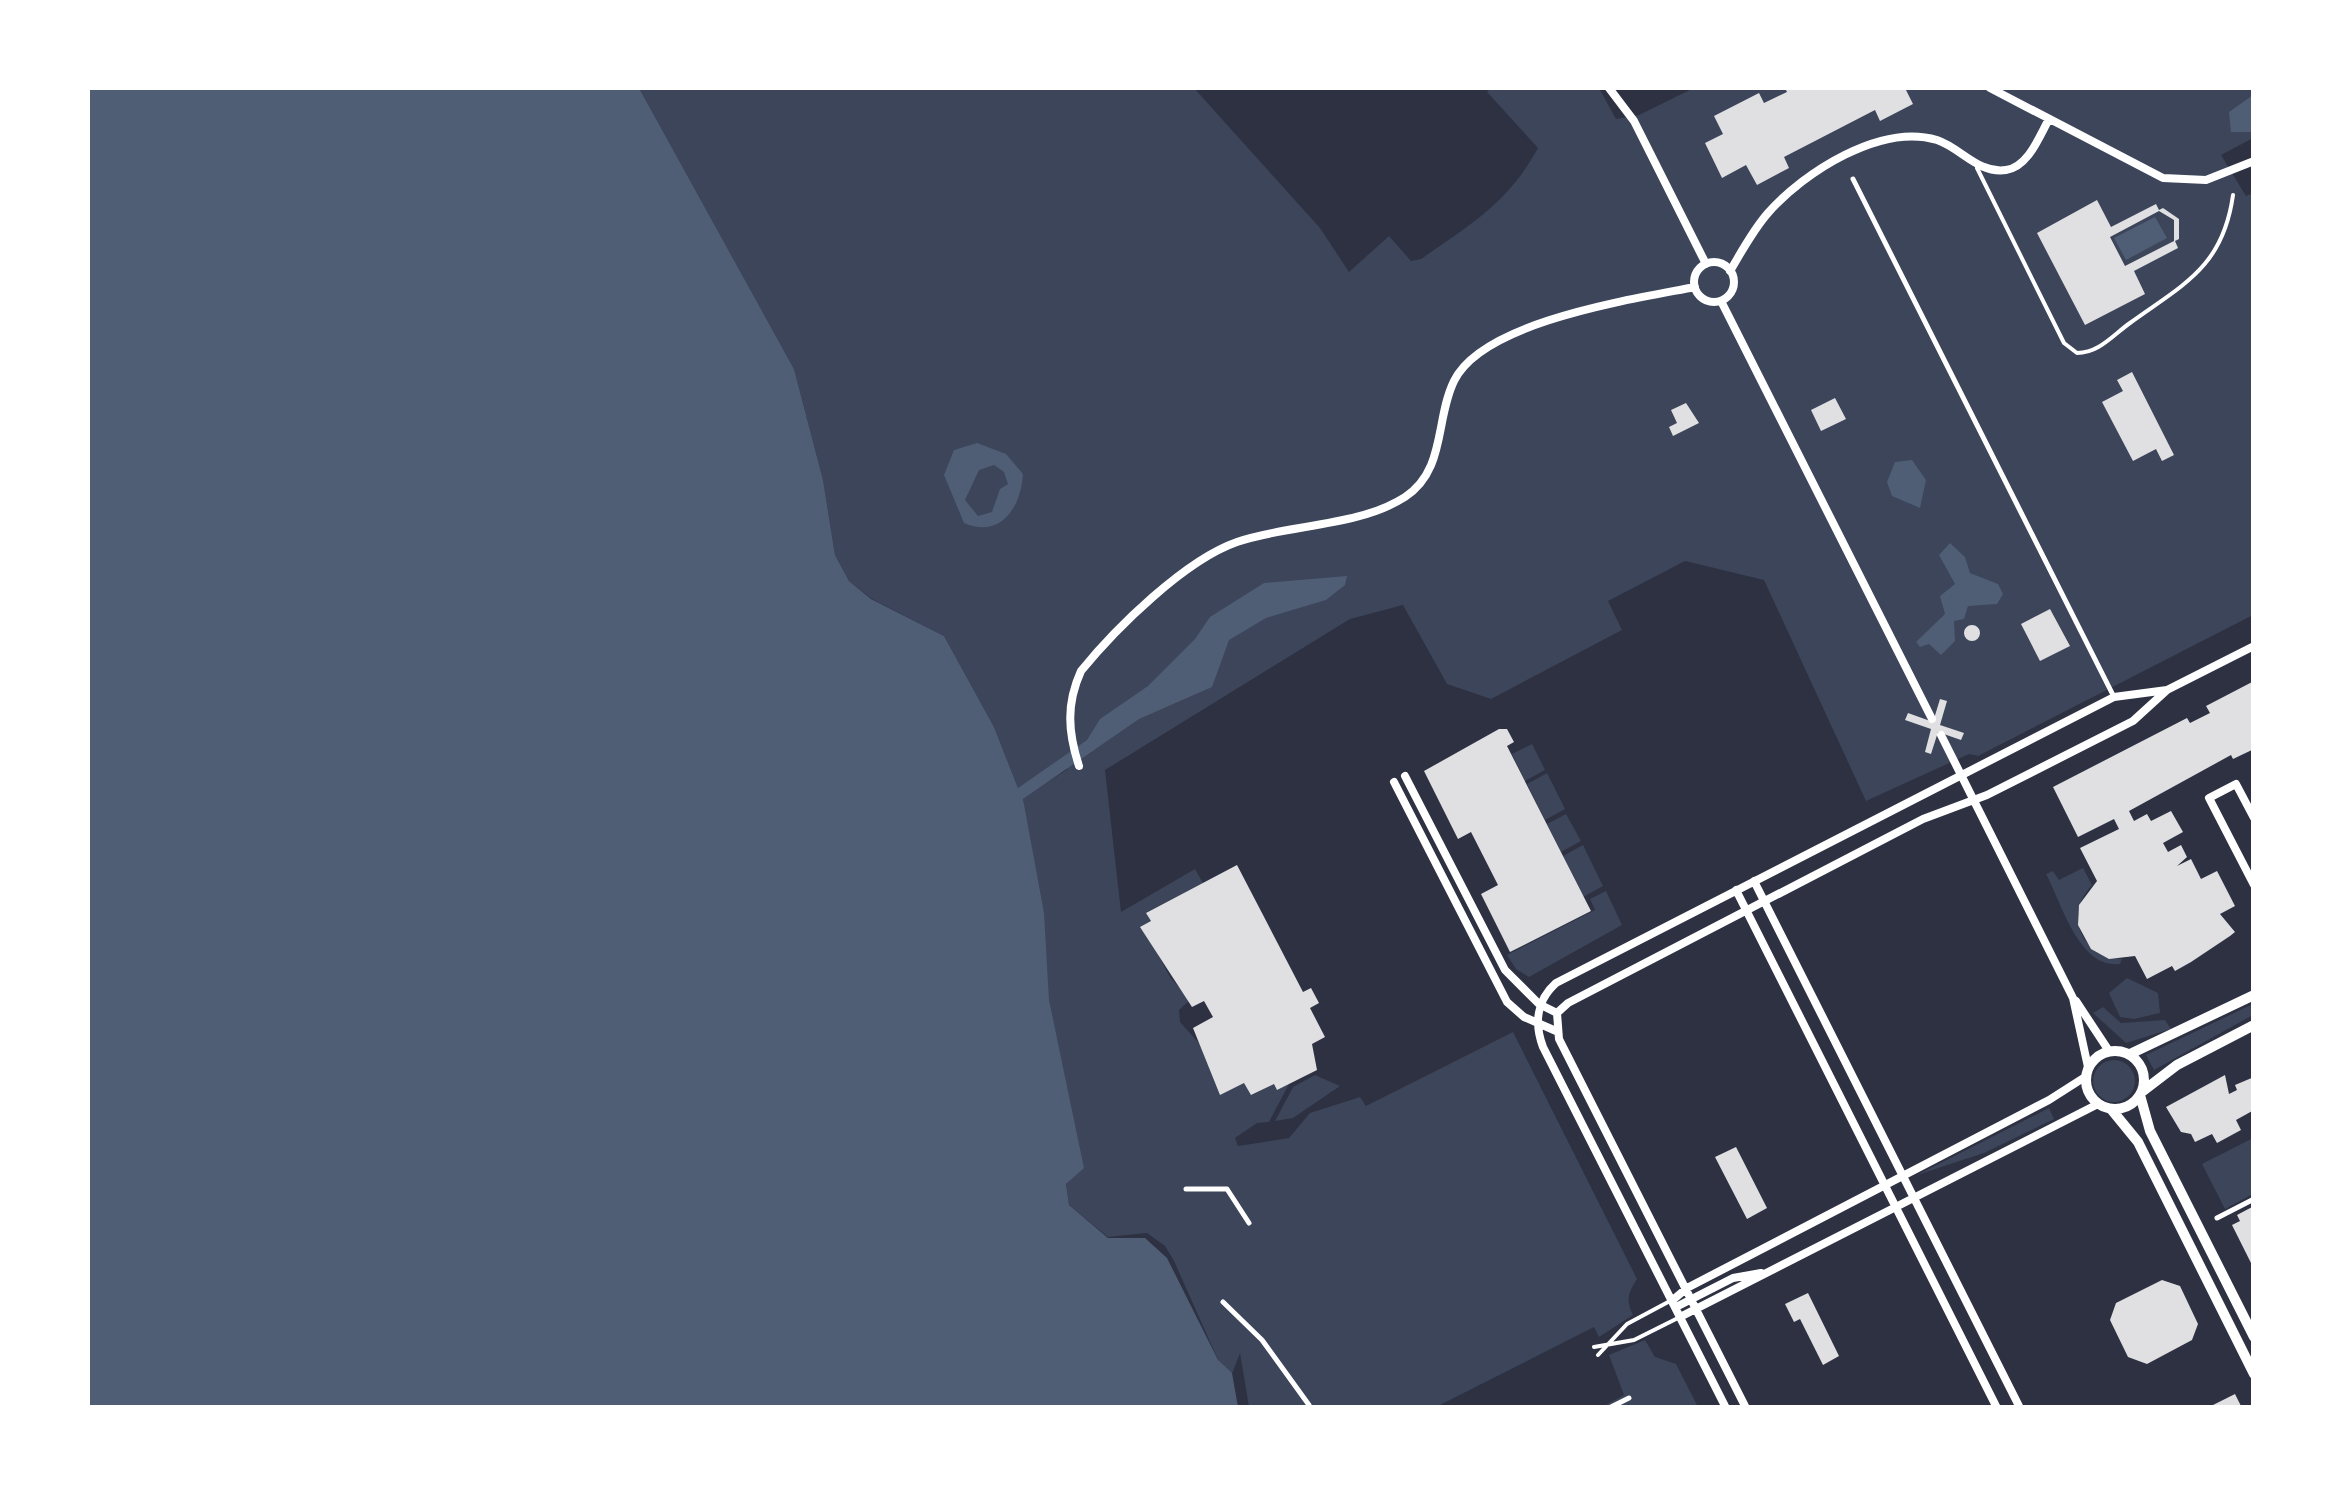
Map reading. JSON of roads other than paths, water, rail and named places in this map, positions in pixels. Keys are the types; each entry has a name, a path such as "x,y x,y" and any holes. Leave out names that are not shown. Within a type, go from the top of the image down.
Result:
{"main road":[{"path":"2254,995 2130,1054 2109,1051 2087,1072 2091,1096 2111,1109 2138,1142 2254,1374"},
{"path":"2111,1109 2132,1104 2177,1065 2254,1026"},
{"path":"2130,1054 2144,1074 2141,1093 2150,1131 2254,1337"}],"street":[{"path":"1610,88 1634,122 1706,264"},
{"path":"1990,88 2153,175 2172,180 2206,180 2254,161"},
{"path":"1721,301 1733,288 1730,270 1776,204 1865,147 1891,138 1927,138 1950,145 1975,164 2004,170 2016,166 2049,120"},
{"path":"1854,180 2114,698"},
{"path":"1721,301 1705,300 1695,287 1698,271 1706,264 1719,263 1730,270"},
{"path":"1079,766 1072,742 1070,704 1081,672 1097,651 1196,564 1236,542 1380,508 1408,495 1424,480 1434,462 1452,384 1475,357 1578,309 1695,287"},
{"path":"1721,301 1932,719"},
{"path":"1746,1408 1556,1031 1560,1006 1932,814 1972,800 2133,721 2168,690 2254,646"},
{"path":"1726,1408 1540,1039 1539,1004 1556,983 2114,698 2168,690"},
{"path":"1941,735 2073,998 2109,1051"},
{"path":"1405,776 1505,970 1539,1004 1558,1013"},
{"path":"1394,782 1507,1002 1556,1031"},
{"path":"2254,818 2236,784 2208,798 2254,885"},
{"path":"1754,881 2020,1408"},
{"path":"1736,890 1997,1408"},
{"path":"1678,1307 1687,1288 2049,1100 2087,1072 2073,998"},
{"path":"1678,1307 1698,1309 2098,1104"},
{"path":"1186,1189 1225,1188 1249,1223"},
{"path":"2217,1218 2254,1199"},
{"path":"1678,1307 1734,1278 1770,1272"},
{"path":"1222,1302 1262,1340 1309,1404"},
{"path":"1609,1408 1629,1398"}],"lane":[{"path":"1975,164 2064,343 2077,353 2099,347 2197,276 2221,238 2232,196"},
{"path":"1598,1354 1627,1324 1678,1307"},
{"path":"1594,1347 1634,1340 1678,1307"}]}
